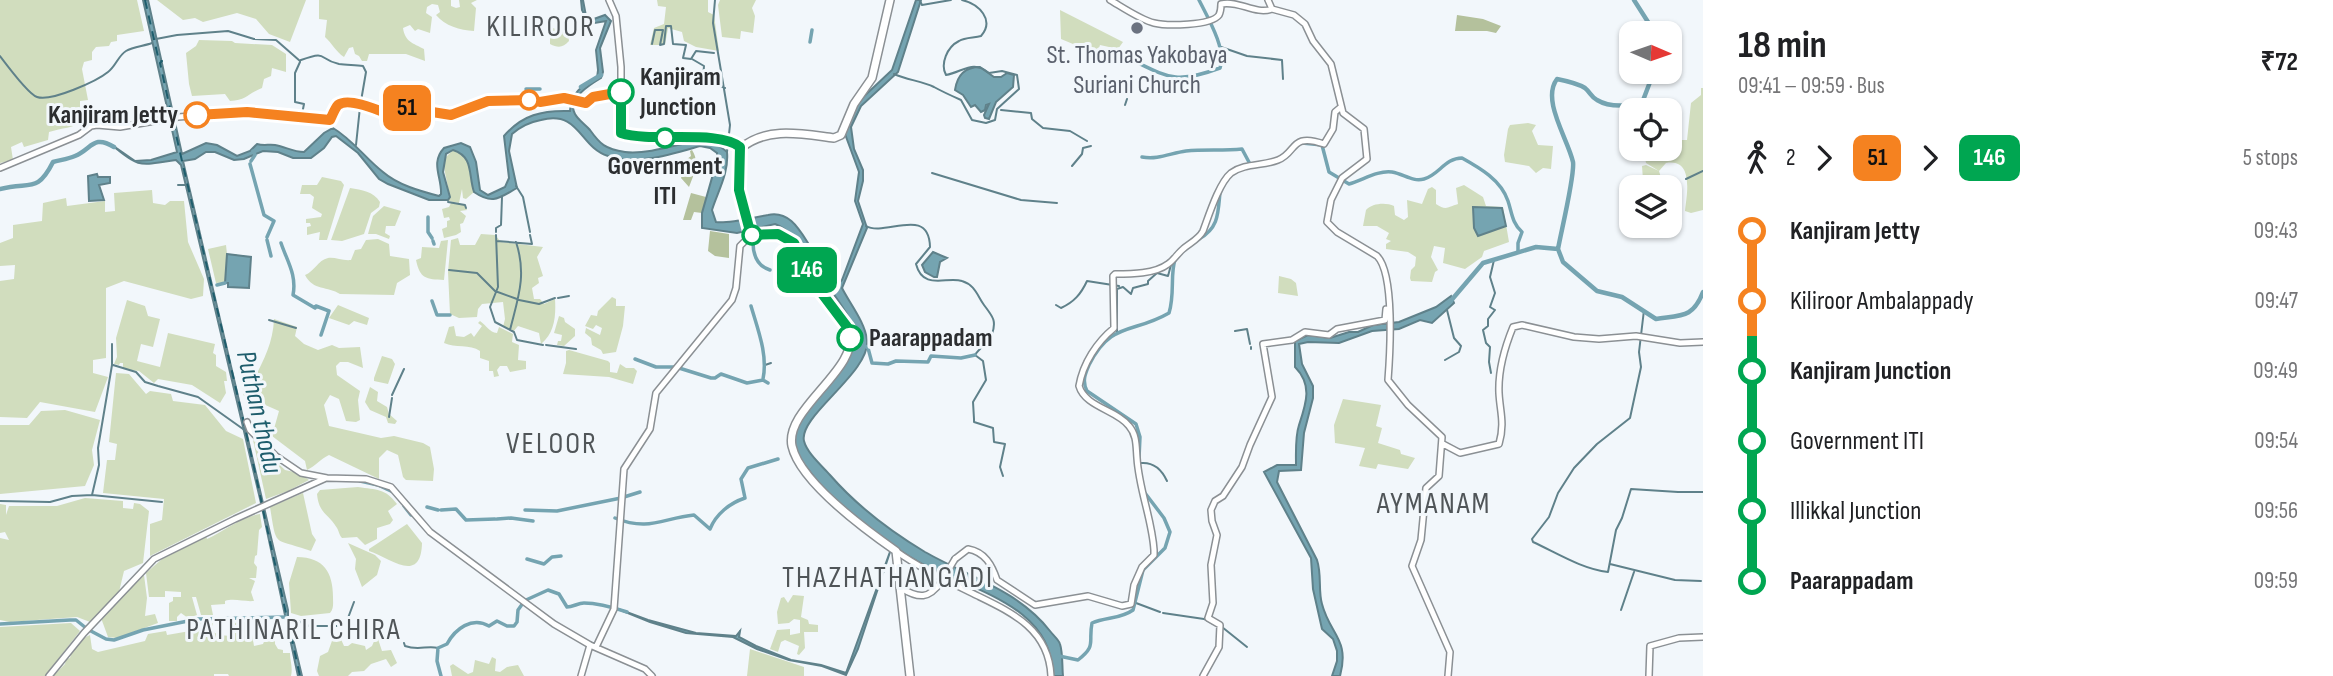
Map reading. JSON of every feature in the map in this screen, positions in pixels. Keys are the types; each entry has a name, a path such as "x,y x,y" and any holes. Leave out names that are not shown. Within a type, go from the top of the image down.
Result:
{"main road":[{"path":"609,0 616,16 622,78 621,133 677,139 705,137 741,148"},
{"path":"741,148 773,133 834,138 839,136 854,104 872,78 890,0"},
{"path":"1110,0 1157,24 1182,25 1209,20 1219,14 1221,4 1236,2 1264,11 1272,9 1294,15 1305,23 1313,41 1331,64 1344,116 1364,128 1368,156 1364,163 1342,178 1331,200 1327,222 1337,232 1381,259 1391,332 1388,380 1414,411 1432,429 1440,433 1443,444 1439,477 1426,488 1421,540 1412,566 1450,652 1448,676"},
{"path":"1268,0 1272,9"},
{"path":"0,168 79,135 91,126 120,127 190,116 247,112 330,120 338,106 344,103 362,105 388,114 401,107 451,115 488,101 540,102 564,98 586,103 593,97 621,90"},
{"path":"901,588 924,597 931,594 942,582 955,559 968,549 976,550 993,568 997,580 1035,606 1087,596 1130,605 1142,567 1154,555 1140,487 1135,441 1128,424 1088,399 1079,386 1092,352 1114,328 1114,274 1155,270 1169,264 1200,236 1222,184 1230,174 1245,167 1278,160 1300,142 1324,144 1332,129 1335,112 1341,107"},
{"path":"741,148 739,187 751,234"},
{"path":"581,676 593,646 614,607 624,470 649,431 655,395 732,300 736,288 740,246 751,234 778,234 794,243 811,279 850,333 847,354 797,423 792,437 793,450 801,464 820,488 856,522 895,551 1020,619 1040,641 1046,653 1051,676"},
{"path":"1203,676 1219,647 1220,627 1208,618 1213,603 1211,565 1217,535 1211,510 1242,467 1272,401 1263,344 1292,340 1306,332 1329,335 1337,329 1385,320 1385,278"},
{"path":"1443,444 1460,453 1499,444 1503,418 1499,398 1500,364 1513,327 1522,325 1567,337 1642,337 1680,343 1703,342"},
{"path":"247,422 250,430 295,471 327,478 366,479 391,487 427,529 557,626 648,671 652,676"},
{"path":"49,676 100,615 154,559 327,478"},
{"path":"895,551 910,676"},
{"path":"1649,676 1650,646 1679,638 1703,637"}],"green space":[{"path":"0,0 137,0 144,31 117,35 117,41 111,42 109,46 96,47 92,52 92,60 84,62 82,69 88,100 80,101 80,111 90,112 96,119 49,132 48,140 24,147 22,142 11,147 13,160 0,163"},
{"path":"157,0 306,0 290,42 269,34 256,19 237,13 203,22 195,18 183,20"},
{"path":"319,0 451,0 451,6 456,8 460,7 459,0 477,0 471,3 476,8 474,31 448,25 436,15 440,12 438,5 432,4 427,7 426,13 432,17 430,33 418,29 415,31 410,25 403,28 408,39 424,49 425,61 406,54 369,54 367,61 362,61 355,54 353,47 349,48 344,57 325,37 327,20 319,19"},
{"path":"657,0 708,0 708,12 714,15 719,51 696,47 684,41 682,32 668,28 665,45 650,45 654,28 664,24 666,7 658,6"},
{"path":"720,0 756,0 752,8 755,16 753,33 741,31 740,39 722,37 718,5"},
{"path":"1060,10 1123,42 1118,49 1100,45 1097,54 1061,39"},
{"path":"1457,15 1483,19 1501,26 1496,33 1455,31"},
{"path":"547,26 568,33 569,41 560,47 550,44"},
{"path":"199,40 272,45 286,54 286,72 272,68 271,76 264,79 262,88 240,99 230,101 225,94 192,96 186,53 196,46"},
{"path":"1703,88 1703,210 1691,213 1685,211 1685,172 1675,163 1666,163 1659,171 1646,161 1682,161 1682,140 1687,140 1691,103 1701,95"},
{"path":"1510,125 1536,125 1532,131 1538,145 1553,146 1551,169 1543,168 1536,173 1529,166 1505,162"},
{"path":"453,150 460,153 467,162 474,192 466,199 463,198 462,189 459,203 448,201 444,159"},
{"path":"692,150 696,164 689,187 681,178 684,170 682,163 691,156"},
{"path":"1642,166 1659,171 1660,175 1643,175"},
{"path":"322,177 341,181 344,185 327,240 319,240 320,232 307,235 307,227 311,226 306,223 306,219 321,217 322,214 312,208 314,197 300,194 302,185 317,185"},
{"path":"1464,185 1483,197 1486,206 1503,207 1509,242 1484,251 1482,257 1465,269 1443,263 1445,248 1434,246 1431,257 1438,270 1432,282 1411,281 1411,270 1415,266 1416,257 1408,252 1386,249 1386,244 1391,241 1386,239 1389,233 1377,226 1363,226 1366,210 1375,205 1391,205 1394,206 1395,215 1404,220 1408,217 1407,200 1422,204 1428,189 1432,187 1436,190 1436,204 1449,207 1458,204 1456,188"},
{"path":"350,188 374,195 380,202 379,207 371,213 364,234 342,241 331,240"},
{"path":"152,190 153,203 165,205 170,201 184,201 188,242 204,279 203,296 191,299 124,281 106,288 106,358 93,360 93,373 108,377 95,412 40,402 27,418 0,417 0,281 14,279 15,265 0,266 0,243 13,238 13,225 42,221 43,203 66,198 67,206 105,201 105,212 115,211 114,193"},
{"path":"691,193 706,197 702,213 694,212 691,220 683,220"},
{"path":"451,203 465,205 467,210 460,211 466,216 460,224 461,232 444,238 442,229 447,227 447,221 450,220 449,217 444,218 442,209 449,207"},
{"path":"384,206 401,211 395,226 386,226 385,233 390,236 389,239 368,234 373,216"},
{"path":"710,231 729,234 729,258 715,256 708,251"},
{"path":"481,234 495,235 501,242 543,247 537,257 543,276 538,278 539,283 532,288 534,299 540,299 544,304 555,299 555,311 552,329 541,344 539,333 518,326 513,332 503,327 503,302 482,304 477,317 459,318 450,314 448,272 451,240 458,238 460,245 475,245"},
{"path":"378,239 389,244 390,256 409,259 410,275 397,283 394,295 340,294 312,284 305,275 328,258 351,260 355,250 361,249 366,240"},
{"path":"448,240 444,280 425,277 416,260 421,258 422,247 439,248 441,241"},
{"path":"226,245 227,254 237,254 234,282 216,283 208,249"},
{"path":"1279,276 1296,283 1298,296 1278,293"},
{"path":"612,297 616,299 616,306 625,306 623,326 616,352 603,354 592,345 591,338 585,333 586,328 600,335 602,328 596,325 593,329 585,326 591,315 597,316 598,311"},
{"path":"127,300 145,306 148,316 160,319 153,347 141,344 137,361 160,367 168,333 215,344 213,353 216,355 216,366 226,372 227,381 224,381 226,393 220,403 192,385 158,379 154,383 139,371 123,369 123,363 114,364 117,357 116,338"},
{"path":"338,305 369,318 367,325 354,321 349,325 329,318"},
{"path":"559,316 575,329 575,336 564,346 557,345 562,335 554,333"},
{"path":"274,319 297,327 295,336 304,344 318,350 332,345 339,348 360,347 363,368 348,362 340,362 336,366 337,375 360,391 360,420 346,421 339,399 330,395 324,405 329,426 381,438 394,436 423,443 430,447 433,481 406,480 398,455 387,450 379,458 379,479 329,455 307,470 305,461 272,436 279,411 243,395 243,388 251,385 263,361 272,337"},
{"path":"480,321 494,332 497,333 499,327 513,334 512,342 519,345 518,360 526,361 526,369 510,372 507,366 500,366 497,370 499,376 494,377 493,371 489,371 489,361 480,358 480,351 444,343 449,327 454,326 456,336 464,337 471,333 474,337 482,326 478,323"},
{"path":"566,351 608,361 610,372 617,373 620,364 626,368 634,368 637,371 633,384 609,377 563,374"},
{"path":"382,356 392,359 395,364 388,384 374,381"},
{"path":"116,373 129,374 146,394 150,391 171,394 173,401 205,405 226,431 243,439 256,503 150,556 150,524 162,520 164,499 103,493 107,460 115,460 117,444 109,442"},
{"path":"370,387 378,392 377,401 387,407 389,414 397,421 395,424 388,423 386,417 370,410 365,402"},
{"path":"1343,399 1381,405 1376,426 1382,428 1378,443 1415,458 1408,469 1378,464 1376,469 1359,466 1365,448 1335,443 1334,425"},
{"path":"65,410 100,420 92,450 94,465 85,486 0,494 0,425 29,425 41,411"},
{"path":"253,440 285,470 299,473 309,480 266,499"},
{"path":"358,487 384,492 397,504 388,511 393,520 390,524 377,528 377,539 365,545 357,537 340,536 334,523 322,510 317,494 320,490"},
{"path":"303,493 312,534 316,540 311,551 279,540 274,530 270,507"},
{"path":"85,498 123,501 123,508 133,509 134,503 140,504 149,511 143,563 124,571 119,592 90,622 77,617 10,622 0,620 0,538 9,540 5,532 0,533 0,504 6,505 6,515 9,506 57,506"},
{"path":"260,514 262,527 259,530 254,563 257,567 256,578 249,578 255,581 251,592 254,601 225,601 225,604 211,605 213,615 201,615 196,597 192,597 197,615 188,618 181,613 177,621 169,621 169,603 173,601 173,597 181,597 181,592 165,591 165,597 149,597 146,573 162,559 206,536 207,539 240,521"},
{"path":"407,524 422,543 416,563 410,566 395,563 369,551 369,549"},
{"path":"348,543 375,555 381,561 377,575 362,587 355,569 356,559"},
{"path":"297,557 320,563 329,574 333,597 330,613 301,616 291,613 289,583"},
{"path":"144,575 147,598 145,616 155,614 158,623 117,638 108,637 101,618"},
{"path":"793,595 804,596 801,617 808,620 809,624 818,625 818,632 804,632 805,648 799,655 799,646 785,640 781,642 778,652 770,649 777,630 790,629 790,635 800,633 800,620 778,624 777,612 781,598 784,597 788,603"},
{"path":"250,622 254,646 263,644 266,633 275,630 275,644 278,649 283,650 283,653 290,653 291,676 53,676 65,664 66,659 70,658 77,645 90,635 92,649 98,652 145,641 148,634 166,631 167,635 190,631 194,624 213,623 213,632 231,636 233,623"},
{"path":"71,623 80,631 45,676 0,676 0,627"},
{"path":"340,637 344,646 352,643 365,646 366,650 378,639 382,651 391,650 397,663 391,667 386,659 348,676 319,676 317,671 320,656 328,652 333,638"},
{"path":"750,649 804,667 804,676 747,676"},
{"path":"492,657 496,659 495,671 500,672 507,667 518,665 524,676 452,676 450,666 453,664 468,674 473,672 475,660 489,664"}],"water":[{"path":"143,0 148,0 182,154 206,143 217,145 237,156 250,151 257,144 304,152 333,128 395,181 439,196 441,188 437,165 444,148 461,143 470,147 476,162 480,190 488,195 505,187 509,178 504,136 518,123 533,115 570,111 578,90 597,78 596,50 606,21 589,24 582,10 583,0 586,16 591,20 605,15 611,21 600,48 603,72 601,78 586,88 574,103 573,108 578,118 600,142 618,151 643,152 700,140 718,145 727,152 727,160 725,175 712,210 716,222 776,214 783,216 794,224 839,283 863,224 855,201 859,172 845,134 847,124 860,100 892,70 916,0 921,0 898,72 861,106 851,127 854,149 863,170 858,201 867,228 842,288 863,327 867,340 865,353 858,366 812,419 805,431 804,441 811,455 840,486 887,527 925,552 1008,595 1037,617 1059,642 1063,676 1052,676 1049,651 1038,631 1022,614 1001,600 932,569 884,540 833,498 796,454 792,442 795,429 813,401 847,359 854,346 855,334 838,301 794,238 782,227 775,224 737,233 702,228 702,213 717,153 700,146 654,158 619,159 598,151 572,125 554,118 529,123 512,134 509,151 517,188 496,199 474,192 467,162 460,153 453,150 446,154 443,172 450,197 448,200 429,200 379,179 358,153 336,136 311,158 293,158 278,152 263,151 234,160 215,152 206,152 195,159 183,161 288,610 302,676 298,676 261,503 181,165 176,160 135,162 112,145 135,161 151,160 177,152"},
{"path":"980,67 994,77 1007,73 1014,75 1013,87 996,102 989,119 984,115 989,104 981,112 975,105 971,107 963,95 955,90 963,73"},
{"path":"97,174 98,177 110,177 110,183 99,185 104,200 89,201 88,176"},
{"path":"1473,207 1502,208 1506,226 1478,236 1474,228"},
{"path":"933,252 947,258 940,262 937,277 925,272 922,265"},
{"path":"227,254 251,257 249,288 228,287 228,283 225,283"},
{"path":"1451,296 1454,303 1432,323 1420,320 1399,329 1372,331 1339,343 1299,344 1302,364 1313,386 1313,398 1304,433 1301,470 1279,471 1277,482 1317,560 1322,604 1343,654 1340,676 1332,676 1337,651 1333,639 1322,629 1313,589 1311,558 1264,472 1277,465 1296,465 1297,435 1304,410 1306,388 1295,367 1295,341 1308,335 1330,338 1358,332 1373,325 1399,322 1436,307"},
{"path":"891,549 858,649 846,675 822,666 789,660 733,637 686,633 613,607 696,633 736,636 740,631 739,637 791,660 821,665 846,673"}],"waterway":[{"path":"715,0 713,23 730,125 727,152"},
{"path":"920,1 922,5 951,0"},
{"path":"894,74 929,85 961,100 972,120 986,123 995,120 997,109 1019,89 1017,75 1002,71 989,73 978,67 946,75 944,71 944,61 951,47 961,40 981,36 985,30 986,19 983,14 974,5 962,0"},
{"path":"1126,57 1172,76 1192,76 1220,68 1219,43 1199,0"},
{"path":"1634,0 1647,21"},
{"path":"652,44 655,30 663,30 660,45 664,44 666,26 671,26 673,44 686,45 683,58 691,59 696,51 714,53"},
{"path":"810,42 812,30"},
{"path":"156,39 228,31 254,39 276,40 300,61"},
{"path":"0,56 29,90 37,97 44,98 74,90 102,76 111,70 126,51 152,43"},
{"path":"1221,47 1247,56 1282,60 1283,79"},
{"path":"301,60 320,56 339,64 363,66 366,72 361,101"},
{"path":"692,59 704,66 703,78 725,88"},
{"path":"300,62 295,73 295,102 304,104 302,114"},
{"path":"581,87 601,75"},
{"path":"1558,249 1573,162 1557,120 1552,98 1557,79 1582,86 1595,99 1613,105 1642,103 1649,84"},
{"path":"526,89 540,89"},
{"path":"1125,105 1127,99"},
{"path":"356,145 360,107"},
{"path":"1001,110 1031,113 1032,119 1043,128 1070,131 1087,141"},
{"path":"0,189 37,182 53,162 75,156 97,142 114,147"},
{"path":"1302,143 1322,145 1329,172 1349,184 1387,172 1424,179 1451,161 1462,158 1489,175 1505,194 1514,221 1522,232 1518,252"},
{"path":"1072,166 1082,154 1083,148 1091,146"},
{"path":"1142,157 1159,157 1193,150 1242,149 1250,164"},
{"path":"251,161 255,155 253,151"},
{"path":"250,164 264,215 274,221 267,237"},
{"path":"1686,179 1703,171"},
{"path":"932,173 1021,200 1057,203"},
{"path":"178,185 187,185"},
{"path":"516,186 523,197 530,232"},
{"path":"1199,239 1214,225 1220,192"},
{"path":"496,232 496,228 501,225 502,197"},
{"path":"448,202 465,205 466,208"},
{"path":"428,217 428,232 432,238"},
{"path":"866,226 884,228 914,225 922,228 928,234 930,247 916,264 919,272 930,280 956,280 970,285 991,315 994,322 991,337 975,355 983,361 986,380 973,402 974,422 993,428 994,442 1005,444 1000,467 1003,476"},
{"path":"496,235 498,287 490,307 495,322 514,332 517,340 543,345"},
{"path":"497,241 532,244 530,235"},
{"path":"750,239 757,259 762,266 770,270"},
{"path":"267,240 271,256"},
{"path":"510,330 521,276 516,242"},
{"path":"281,243 293,275 293,295 315,308 316,306 329,311 321,335"},
{"path":"1449,303 1483,263 1536,247 1558,249 1563,262 1597,291 1622,297 1656,319 1686,314 1695,307 1703,292"},
{"path":"1139,458 1140,437 1136,424 1087,391 1085,378 1089,365 1106,341 1124,330 1169,313 1175,260"},
{"path":"1491,373 1490,347 1486,343 1483,330 1488,326 1488,319 1495,310 1490,307 1495,293 1490,277 1494,260"},
{"path":"1117,333 1117,289 1123,287 1131,294 1133,288 1148,284 1157,273 1168,276 1171,265"},
{"path":"449,270 477,273 495,291 517,299"},
{"path":"1056,305 1061,308 1070,303 1080,294 1087,281 1119,286"},
{"path":"217,285 225,283"},
{"path":"558,298 569,296"},
{"path":"519,300 539,304 555,298"},
{"path":"432,301 437,315 450,315"},
{"path":"751,306 763,352 763,379"},
{"path":"1445,360 1459,352 1461,346 1454,338 1447,310"},
{"path":"1644,310 1639,352 1641,367 1630,418 1597,444 1574,468 1558,493 1549,517 1532,539 1533,542 1570,560 1608,572 1616,530 1631,489 1703,492"},
{"path":"269,320 296,328"},
{"path":"1235,331 1247,329 1250,344"},
{"path":"92,495 99,465 98,448 112,365 112,344"},
{"path":"546,345 576,349"},
{"path":"865,346 872,363 928,362 931,356 961,358 975,355"},
{"path":"635,359 656,367 676,367"},
{"path":"765,365 771,363"},
{"name":"Puthan thodu","path":"113,365 136,372 145,382 198,397 243,429"},
{"path":"679,368 711,378 721,374 747,383 763,380 768,383"},
{"path":"392,395 404,369"},
{"path":"389,417 392,398"},
{"name":"Puthan thodu","path":"272,456 301,474"},
{"path":"615,518 647,524 694,515 710,529 724,510 745,498 741,479 748,468 778,459"},
{"path":"1141,463 1157,467 1167,481"},
{"path":"360,481 393,492"},
{"path":"624,497 640,492"},
{"path":"1059,656 1078,660 1090,647 1092,623 1133,610 1143,570 1165,548 1170,532 1164,518 1145,493"},
{"path":"0,501 50,502 72,496 92,495 162,502"},
{"path":"525,510 557,511 621,498"},
{"path":"404,506 411,515"},
{"path":"427,507 438,510"},
{"path":"441,510 456,509 466,520 495,519"},
{"path":"497,519 533,521"},
{"path":"527,559 544,564 552,557 561,556"},
{"path":"1610,564 1675,580 1701,581"},
{"path":"1621,610 1634,572"},
{"path":"526,600 548,590 559,594 567,607 589,603 627,612"},
{"path":"288,620 296,620 309,626 345,626 354,602"},
{"path":"441,676 437,661 438,648 447,644 459,629 476,622 489,626 497,621 514,626 518,610 523,603"},
{"path":"1136,603 1160,612"},
{"path":"1163,613 1204,619 1213,624"},
{"path":"89,630 114,640 143,630 198,619 286,617"},
{"path":"0,624 76,620 86,628"},
{"path":"1222,627 1247,647"},
{"path":"404,643 410,647 438,648"}],"ferry route":[{"path":"145,0 159,61 162,61 160,63 172,118 262,504"},
{"path":"263,510 300,676"}],"bus line":[{"name":"51","path":"197,115 247,112 330,120 338,106 344,103 362,105 388,114 401,107 451,115 488,101 540,102 564,98 586,103 593,97 621,92"},
{"name":"146","path":"621,92 621,133 677,139 705,137 733,142 741,148 739,190 751,235 778,234 794,243 811,279 848,328 850,338"}],"place":[{"name":"St. Thomas Yakobaya Suriani Church","path":"1137,28"},
{"name":"Kanjiram Junction","path":"621,92"},
{"name":"Kanjiram Jetty","path":"197,115"},
{"name":"Government ITI","path":"665,138"},
{"name":"Paarappadam","path":"850,338"}],"district":[{"name":"KILIROOR","path":"541,27"},
{"name":"VELOOR","path":"552,444"},
{"name":"AYMANAM","path":"1434,504"},
{"name":"THAZHATHANGADI","path":"888,578"},
{"name":"PATHINARIL CHIRA","path":"294,630"}]}
